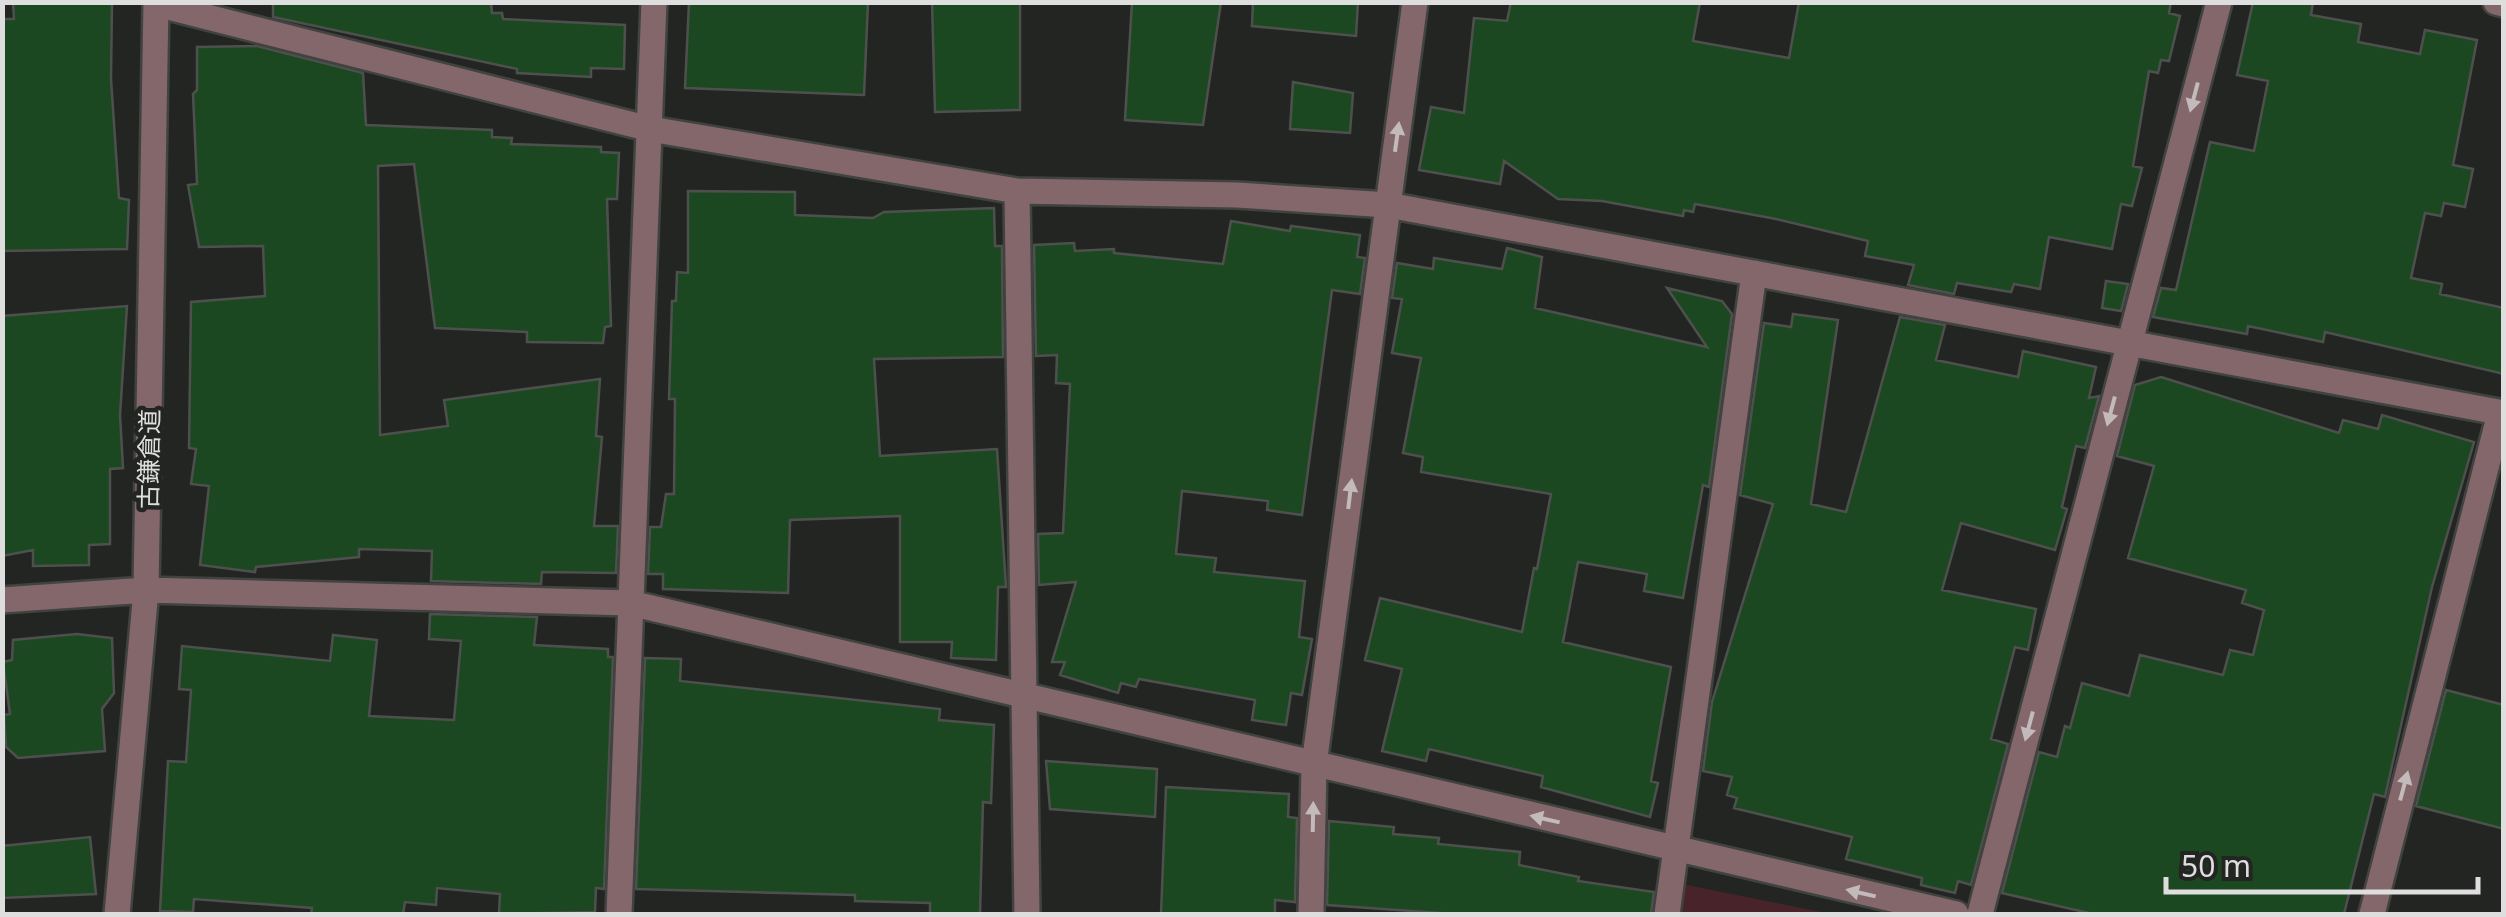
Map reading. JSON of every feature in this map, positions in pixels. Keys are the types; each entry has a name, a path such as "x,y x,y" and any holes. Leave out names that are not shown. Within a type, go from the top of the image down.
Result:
{"street":[{"path":"620,914 654,2"},
{"path":"1311,914 1314,765 1415,2"},
{"path":"1980,914 2219,2"},
{"path":"2496,2 2504,4"},
{"path":"156,3 650,130 1017,190 1237,195 1388,205 2502,413 2372,914"},
{"name":"古鎌倉道","path":"117,914 146,590 156,3"},
{"path":"1017,190 1027,914"},
{"path":"1668,914 1754,273"},
{"path":"2,600 146,590 630,603 1956,914"},
{"path":"107,914 117,914"}],"shaded area":[{"path":"1682,884 1831,914 1679,914"}],"building":[{"path":"13,2 112,2 111,79 119,198 129,200 127,249 2,251 2,19 14,19"},
{"path":"273,2 491,2 492,13 502,13 503,19 625,25 624,69 591,68 591,77 517,73 517,69 273,17"},
{"path":"689,2 868,2 864,95 685,88"},
{"path":"932,2 1020,2 1020,110 935,112"},
{"path":"1132,2 1221,2 1203,125 1125,120"},
{"path":"1253,2 1358,2 1356,36 1252,26"},
{"path":"1511,2 1700,2 1693,41 1789,58 1799,2 2171,2 2169,13 2180,16 2169,61 2161,60 2158,73 2149,71 2133,166 2142,168 2132,206 2121,204 2112,249 2049,237 2040,289 2014,284 2011,292 1957,283 1954,294 1908,285 1914,265 1865,256 1868,241 1776,219 1695,204 1693,212 1684,210 1683,216 1602,201 1558,199 1504,161 1500,184 1419,170 1431,107 1464,113 1474,18 1507,21"},
{"path":"2253,2 2313,2 2311,15 2361,24 2358,42 2420,54 2425,30 2477,40 2453,165 2473,169 2465,207 2444,203 2441,216 2425,213 2411,278 2442,284 2440,294 2504,308 2504,374 2325,332 2323,342 2248,326 2247,334 2153,317 2161,288 2176,290 2210,142 2254,151 2268,81 2237,75"},
{"path":"257,46 363,73 366,125 492,130 492,137 512,138 511,144 601,147 601,152 619,153 617,199 607,199 611,326 605,327 603,343 527,342 527,332 435,328 414,164 378,166 380,435 448,426 444,400 600,379 596,436 602,437 594,526 618,526 616,573 542,572 541,584 431,581 432,551 359,549 359,557 256,567 255,572 200,565 209,486 191,484 196,449 189,448 191,302 265,296 263,246 199,247 188,185 197,184 193,94 197,90 197,47"},
{"path":"1293,82 1353,93 1350,133 1290,129"},
{"path":"688,191 795,192 795,215 873,218 884,212 994,208 995,246 1002,246 1003,357 874,359 880,456 997,449 1006,587 998,587 996,660 951,658 952,642 900,642 900,516 790,520 788,593 663,589 663,574 648,574 650,527 661,527 666,494 674,494 675,399 669,399 672,301 676,301 677,272 688,273"},
{"path":"1231,221 1290,231 1291,226 1360,235 1357,257 1365,258 1360,294 1332,290 1302,515 1267,510 1268,501 1182,491 1176,554 1216,558 1214,572 1305,581 1299,637 1312,639 1302,695 1291,693 1286,725 1252,720 1255,700 1139,679 1136,687 1121,683 1118,693 1060,675 1065,662 1052,662 1076,582 1039,585 1038,534 1063,533 1070,384 1056,383 1057,355 1036,356 1034,245 1074,243 1075,251 1114,249 1114,253 1223,264"},
{"path":"1507,248 1542,257 1535,308 1707,347 1667,288 1722,301 1732,314 1709,487 1703,485 1683,598 1644,591 1647,574 1578,562 1563,642 1671,667 1651,781 1658,783 1650,817 1541,787 1543,776 1429,749 1426,761 1382,751 1402,669 1365,660 1380,598 1522,632 1551,494 1421,472 1423,457 1403,453 1421,358 1392,353 1402,299 1392,298 1397,263 1433,269 1434,258 1502,269"},
{"path":"2106,281 2128,284 2121,311 2102,308"},
{"path":"127,306 120,415 123,468 110,469 110,544 89,545 89,565 33,566 33,550 2,556 2,316"},
{"path":"1793,314 1838,320 1811,504 1846,512 1900,317 1945,325 1936,360 2018,377 2023,351 2096,367 2089,398 2099,396 2085,448 2076,446 2062,507 2067,509 2055,550 1961,523 1942,590 2036,609 2028,650 2015,647 1991,739 2008,744 1971,885 1958,881 1955,893 1921,885 1922,878 1846,859 1852,837 1734,808 1737,798 1727,795 1732,777 1703,771 1712,702 1773,504 1740,495 1764,323 1791,327"},
{"path":"2161,377 2339,433 2343,420 2378,429 2382,415 2474,442 2432,587 2385,797 2374,794 2344,914 2093,914 2002,893 2039,752 2057,757 2065,726 2070,728 2082,683 2129,696 2140,655 2223,675 2230,650 2253,655 2264,610 2242,603 2246,590 2128,558 2154,466 2117,456 2135,385"},
{"path":"430,614 537,617 534,645 608,649 608,657 613,657 604,889 596,888 595,912 499,914 500,894 437,888 436,905 405,902 403,914 311,914 312,908 194,899 193,912 160,911 168,761 186,762 191,690 179,689 182,646 330,661 333,635 377,640 369,716 454,720 461,641 429,639"},
{"path":"77,634 112,638 114,693 102,709 105,751 18,758 6,747 4,715 10,714 3,662 12,660 13,640"},
{"path":"645,658 681,659 680,681 940,709 939,720 994,725 991,803 983,802 980,914 930,914 930,903 855,901 855,895 636,889"},
{"path":"2446,690 2504,705 2504,829 2416,806"},
{"path":"1046,761 1157,769 1155,817 1050,809"},
{"path":"1166,787 1289,794 1288,817 1297,818 1295,902 1275,900 1275,914 1161,914"},
{"path":"1329,821 1394,827 1393,834 1439,838 1438,844 1520,852 1519,865 1579,877 1578,881 1654,892 1651,914 1454,914 1327,905"},
{"path":"90,837 96,894 2,898 2,846"}]}
